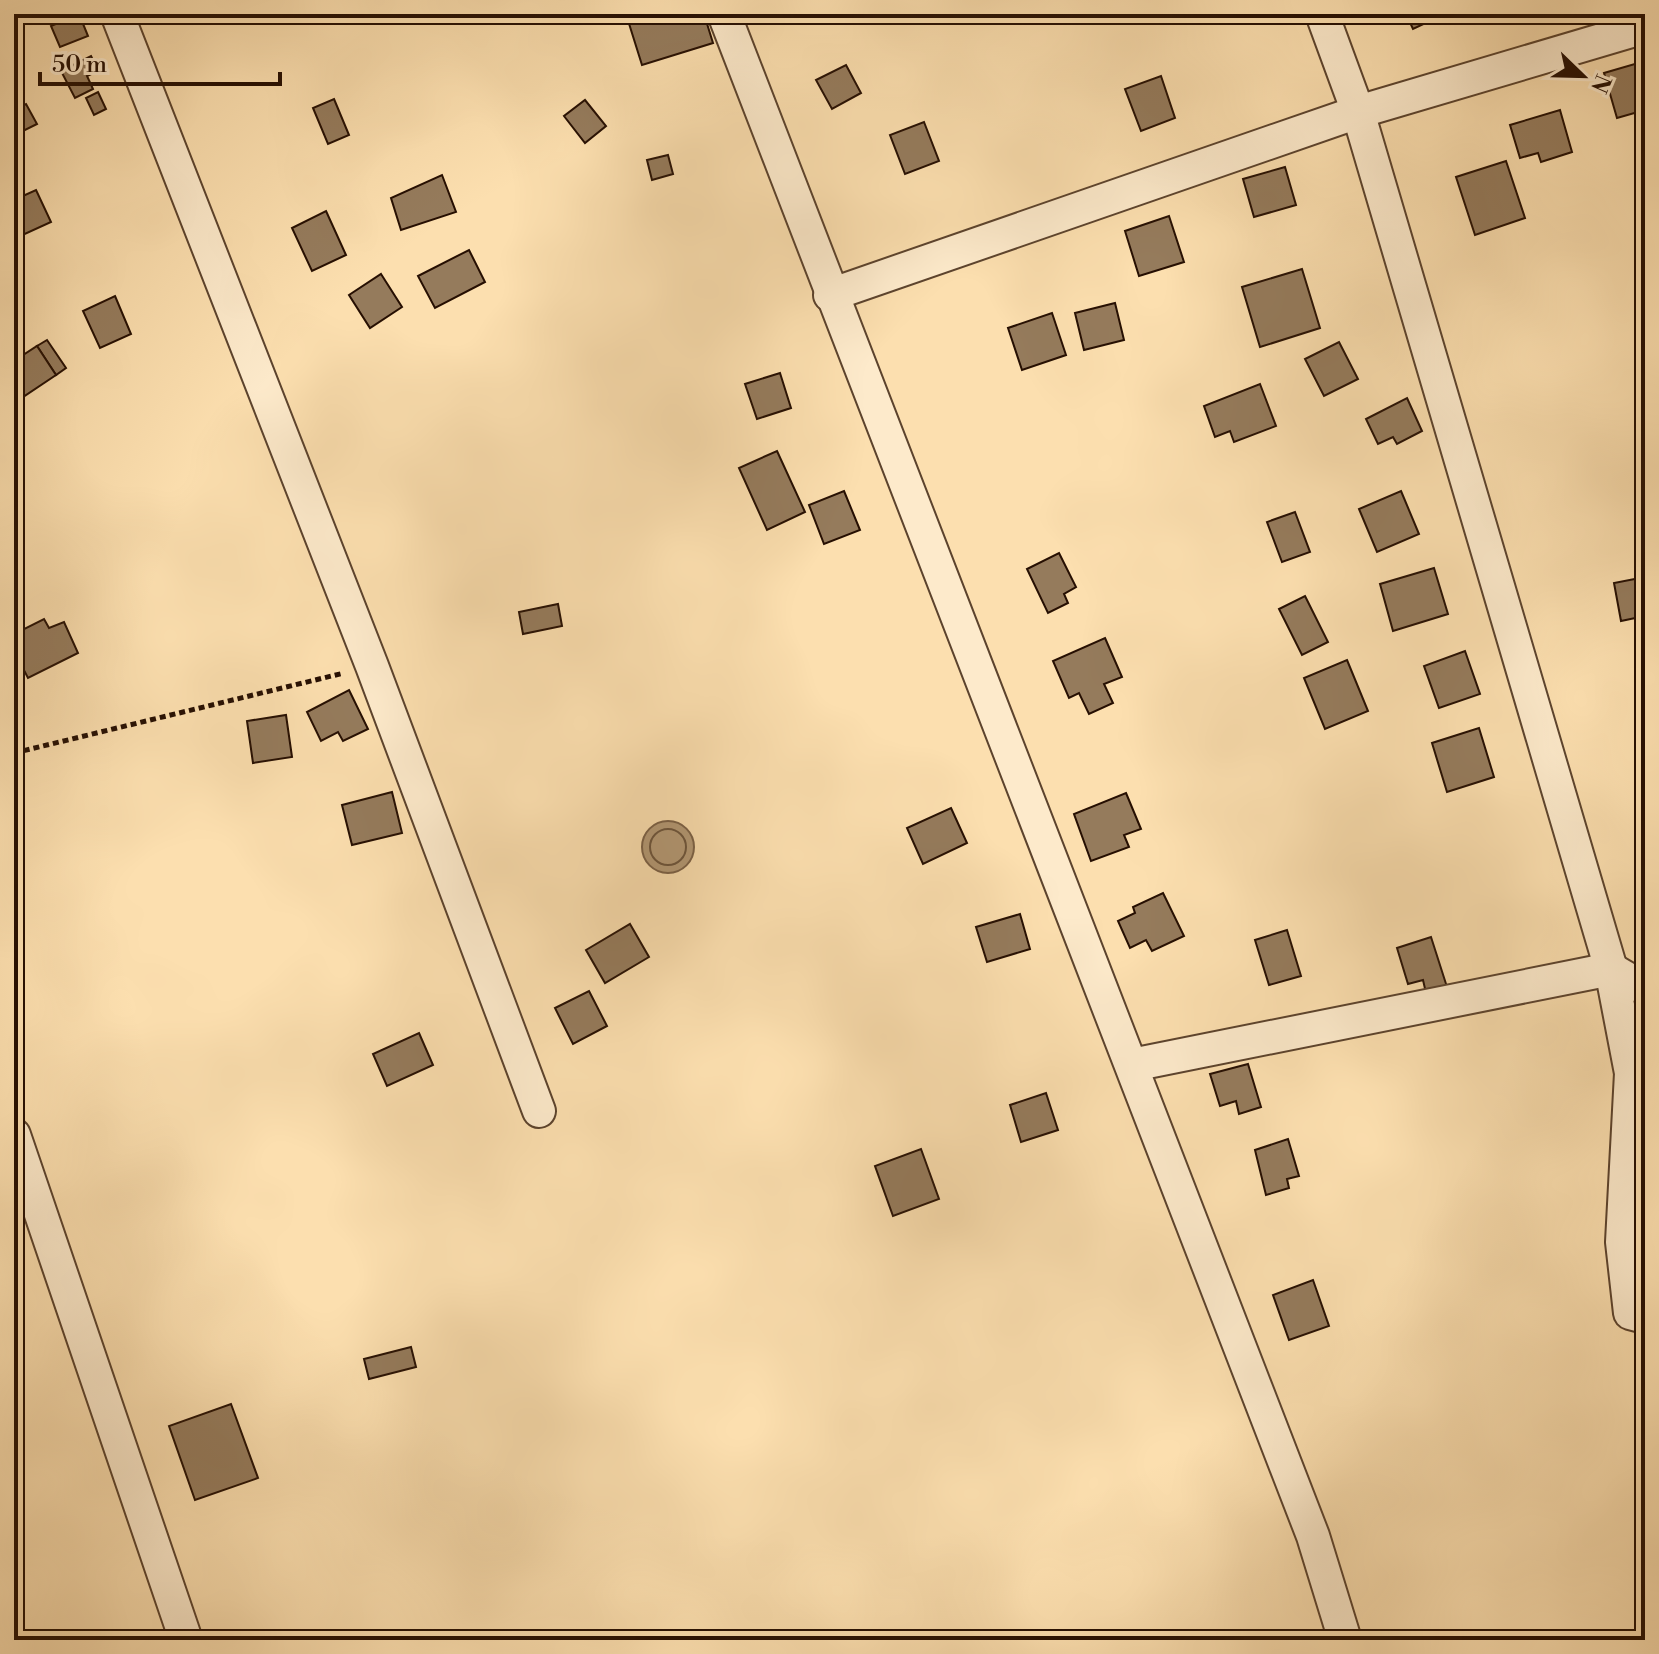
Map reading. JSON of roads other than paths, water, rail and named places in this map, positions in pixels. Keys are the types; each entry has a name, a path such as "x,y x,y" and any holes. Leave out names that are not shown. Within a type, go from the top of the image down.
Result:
{"street":[{"path":"117,14 372,666 539,1111"},
{"path":"724,14 830,295 1313,1536 1345,1640"},
{"path":"1322,14 1358,112 1611,969 1631,1073 1622,1242 1630,1313 1645,1317"},
{"path":"830,295 1358,112 1645,27"},
{"path":"1132,1065 1611,969 1645,989"},
{"path":"14,1135 186,1640"}],"water":[{"path":"668,821 687,828 694,847 687,866 668,873 649,866 642,847 649,828"}]}
